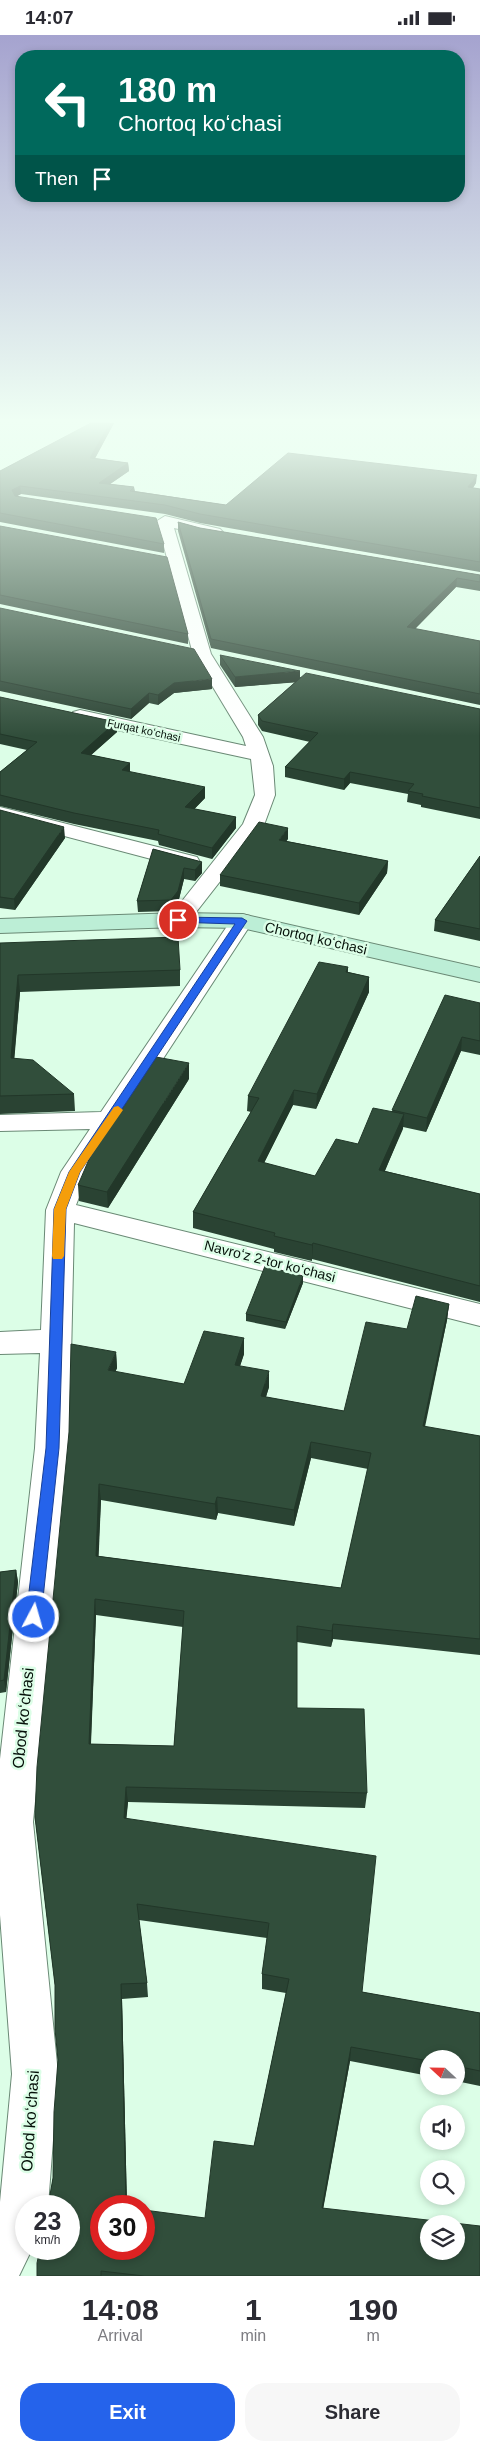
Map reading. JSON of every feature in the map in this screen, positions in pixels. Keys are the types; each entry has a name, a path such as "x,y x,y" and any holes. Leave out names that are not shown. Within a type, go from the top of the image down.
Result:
{"main road":[{"name":"Chortoq koʻchasi","path":"0,926 178,920 242,921 480,975"}],"street":[{"path":"167,528 202,654 253,737 263,765 265,795 253,825 178,920"},
{"path":"195,528 229,535"},
{"path":"157,559 177,562"},
{"path":"182,650 221,658"},
{"name":"Furqat koʻchasi","path":"58,711 259,755"},
{"path":"0,813 220,869"},
{"name":"Obod koʻchasi","path":"0,2263 23,2213 35,2075 6,1823 52,1448 54,1341 60,1209 75,1172 111,1121 242,921"},
{"path":"0,1123 111,1121"},
{"name":"Navroʻz 2-tor koʻchasi","path":"60,1209 480,1315"},
{"path":"0,1343 54,1341"}],"building":[{"path":"0,528 167,557 188,634 0,595"},
{"path":"77,528 159,528 164,544"},
{"path":"180,528 198,528 480,575 480,582 457,578 407,627 480,641 480,694 211,639"},
{"path":"279,528 480,528 480,562"},
{"path":"0,608 194,649 212,679 174,683 158,695 149,693 131,709 0,681"},
{"path":"220,655 300,671 235,677"},
{"path":"306,673 480,709 480,808 422,796 423,794 408,791 414,784 350,772 344,779 285,767 318,733 262,721 258,715"},
{"path":"0,697 116,722 81,753 130,763 122,770 205,787 185,807 236,817 212,848 158,834 159,830 74,813 0,795 0,772 37,742 0,734"},
{"path":"0,810 64,827 14,899 0,897"},
{"path":"259,822 288,828 279,840 388,861 359,903 220,875"},
{"path":"153,849 202,862 195,870 184,868 178,891 171,900 137,901"},
{"path":"480,856 480,929 435,920"},
{"path":"178,937 180,970 18,975 11,1058 33,1060 74,1094 0,1096 0,943"},
{"path":"319,962 348,967 346,972 369,977 317,1094 294,1090 258,1161 315,1176 336,1139 358,1144 373,1108 404,1114 379,1170 480,1194 480,1286 313,1243 312,1245 274,1236 275,1233 193,1212 259,1098 248,1096"},
{"path":"445,995 480,1003 480,1041 462,1037 427,1118 392,1110"},
{"path":"156,1057 189,1063 107,1192 78,1185 90,1157"},
{"path":"265,1266 303,1276 286,1322 246,1314"},
{"path":"416,1296 449,1304 423,1426 480,1436 480,1639 333,1624 332,1631 297,1626 297,1708 364,1709 367,1793 126,1787 124,1818 376,1856 362,1992 480,2013 480,2071 465,2068 465,2050 420,2050 420,2059 351,2047 322,2208 420,2219 420,2260 465,2260 465,2224 480,2226 480,2276 144,2276 101,2271 101,2276 37,2276 38,2260 80,2260 80,2195 50,2195 53,2178 54,2112 58,2060 55,2029 55,1985 35,1817 37,1767 69,1432 71,1344 116,1352 108,1370 184,1384 204,1331 244,1338 235,1365 269,1371 261,1396 344,1411 366,1322 407,1329","holes":["311,1442 371,1453 341,1588 96,1556 99,1484 215,1504 217,1497 294,1510","95,1599 184,1611 174,1746 89,1744","137,1904 269,1923 262,1974 289,1979 254,2146 214,2141 205,2218 155,2211 155,2260 90,2260 90,2195 126,2195 121,1984 147,1983"]},
{"path":"16,1570 4,1680 0,1681 0,1572"}],"slow traffic":[{"path":"58,1256 60,1209 75,1172 118,1110"}],"route":[{"path":"34,1617 52,1448 54,1341 60,1209 75,1172 111,1121 242,921 178,920"}]}
